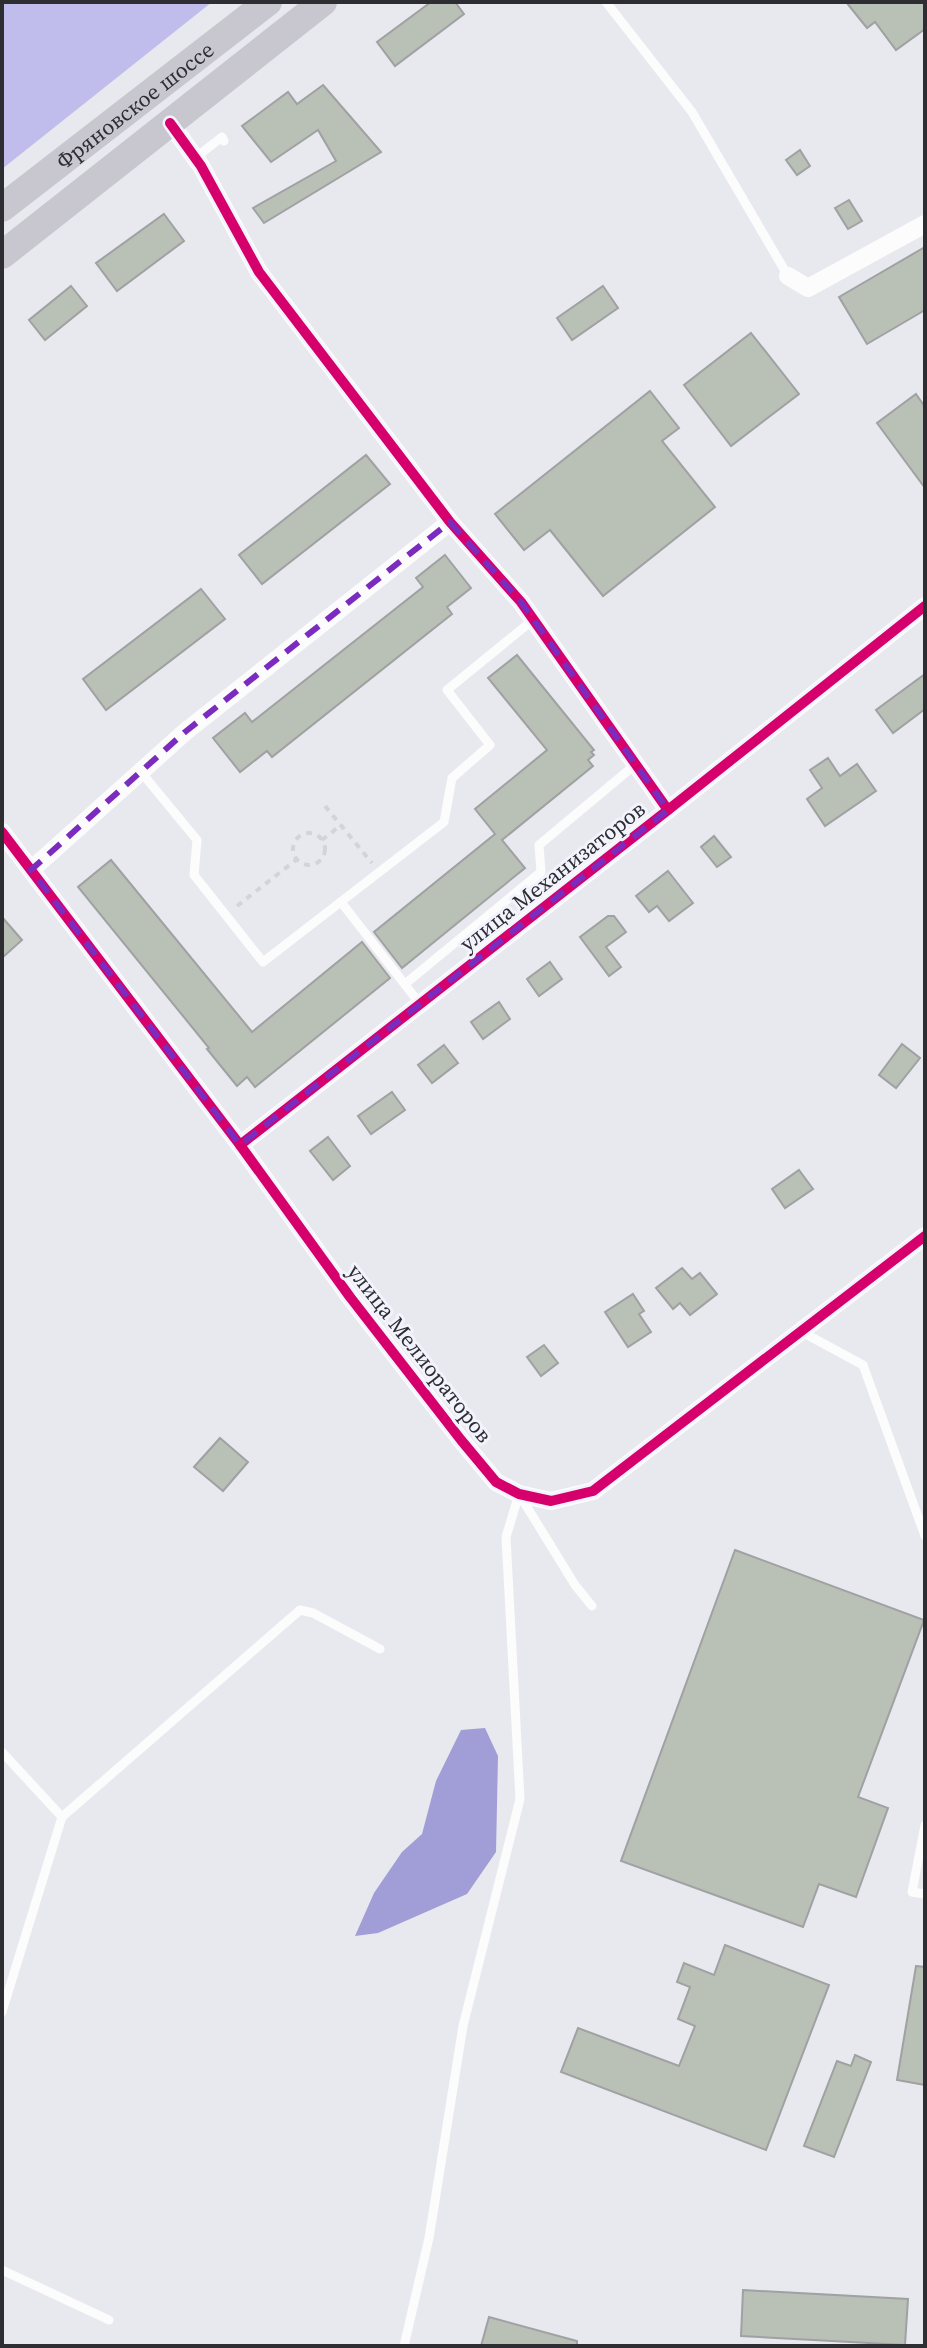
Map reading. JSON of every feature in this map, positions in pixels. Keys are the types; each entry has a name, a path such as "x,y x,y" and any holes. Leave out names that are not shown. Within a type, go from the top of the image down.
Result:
{"main road":[{"name":"Фряновское шоссе","path":"2,208 268,2"},
{"name":"Фряновское шоссе","path":"2,255 323,2"}],"street":[{"path":"170,123 195,158 259,272 450,522 534,619 668,810"},
{"path":"788,276 808,288 925,224"},
{"path":"31,870 185,732 450,522"},
{"name":"улица Механизаторов","path":"240,1145 925,606"},
{"name":"улица Мелиораторов","path":"2,832 240,1145 350,1297 461,1440 496,1482 519,1494 551,1501 593,1491 925,1236"}],"lane":[{"path":"606,2 692,112 788,276"},
{"path":"195,158 222,137 224,141"},
{"path":"141,772 197,840 194,875 263,962 444,822 452,778 490,745 447,690 534,619"},
{"path":"405,984 541,872 539,845 636,764"},
{"path":"341,902 420,1004"},
{"path":"802,1332 863,1365 925,1536"},
{"path":"519,1494 575,1585 592,1606"},
{"path":"404,2346 429,2238 463,2026 520,1799 506,1537 519,1494"},
{"path":"2,2012 62,1817 300,1610 313,1613 380,1649"},
{"path":"2,1752 62,1817"},
{"path":"925,1825 912,1892 925,1894"},
{"path":"2,2270 109,2320"}],"path":[{"path":"325,806 380,871"},
{"path":"322,840 341,825"},
{"path":"315,834 322,840 325,850 318,863 308,865 297,859 294,847 300,836 315,834"},
{"path":"226,915 297,859"}],"highlighted area":[{"path":"450,522 521,602 668,810 240,1145 31,870 185,732"}],"shaded area":[{"path":"2,2 212,2 2,169"},
{"path":"485,1728 498,1756 496,1852 467,1894 378,1933 355,1936 374,1893 402,1852 422,1834 436,1781 461,1730"}],"building":[{"path":"431,2 455,2 464,14 395,66 377,42"},
{"path":"846,2 925,2 925,29 896,50 875,22 867,28"},
{"path":"323,85 381,152 264,223 253,208 336,161 318,130 271,162 242,126 288,92 297,104"},
{"path":"800,150 810,166 797,175 786,160"},
{"path":"849,200 862,221 848,229 835,208"},
{"path":"164,214 184,241 117,291 96,263"},
{"path":"925,247 925,310 867,344 839,297"},
{"path":"71,286 87,306 45,340 29,320"},
{"path":"603,286 618,308 572,340 557,318"},
{"path":"751,333 799,394 731,446 684,385"},
{"path":"650,391 679,428 662,441 715,507 603,596 550,530 524,550 495,514"},
{"path":"916,394 925,407 925,488 877,423"},
{"path":"366,455 390,484 262,584 239,555"},
{"path":"445,555 471,588 447,607 452,614 272,757 267,751 240,772 213,738 245,713 252,722 423,587 416,578"},
{"path":"201,589 225,619 106,710 83,679"},
{"path":"517,655 594,750 591,752 594,755 588,760 593,766 502,840 525,868 402,968 374,932 495,834 475,809 547,750 488,678"},
{"path":"925,674 925,709 893,733 876,710"},
{"path":"828,758 840,776 857,764 876,791 825,826 807,799 822,788 810,770"},
{"path":"714,836 731,857 717,867 701,847"},
{"path":"111,860 252,1032 362,942 390,978 255,1087 247,1077 237,1086 78,887"},
{"path":"668,871 693,903 669,921 657,906 649,912 636,896"},
{"path":"608,916 614,916 626,932 606,947 621,967 609,976 580,937"},
{"path":"2,917 22,940 2,958"},
{"path":"550,962 562,979 539,996 527,979"},
{"path":"499,1002 510,1019 483,1039 471,1022"},
{"path":"902,1044 920,1058 896,1088 879,1075"},
{"path":"444,1045 458,1063 432,1083 418,1065"},
{"path":"392,1092 405,1110 371,1134 358,1116"},
{"path":"328,1137 350,1166 333,1180 310,1151"},
{"path":"799,1170 813,1189 785,1208 772,1189"},
{"path":"682,1268 692,1279 700,1273 717,1294 690,1315 680,1303 673,1309 656,1288"},
{"path":"633,1294 644,1311 639,1314 651,1332 628,1347 605,1312"},
{"path":"544,1345 558,1363 541,1376 527,1357"},
{"path":"220,1438 248,1462 223,1491 194,1467"},
{"path":"735,1550 924,1620 858,1797 888,1808 856,1897 819,1884 803,1927 621,1861"},
{"path":"725,1945 829,1985 766,2150 561,2072 578,2028 679,2066 695,2026 678,2019 690,1987 677,1982 684,1963 714,1975"},
{"path":"916,1966 925,1967 925,2085 897,2080"},
{"path":"855,2055 871,2062 834,2157 804,2146 837,2061 851,2066"},
{"path":"743,2290 908,2299 905,2345 741,2336"},
{"path":"489,2317 577,2341 577,2346 481,2346"}],"cycle path":[{"path":"170,123 201,166 259,272 450,522 521,602 668,810"},
{"path":"240,1145 925,606"},
{"path":"2,832 240,1145 350,1297 461,1440 496,1482 519,1494 551,1501 593,1491 925,1236"}]}
